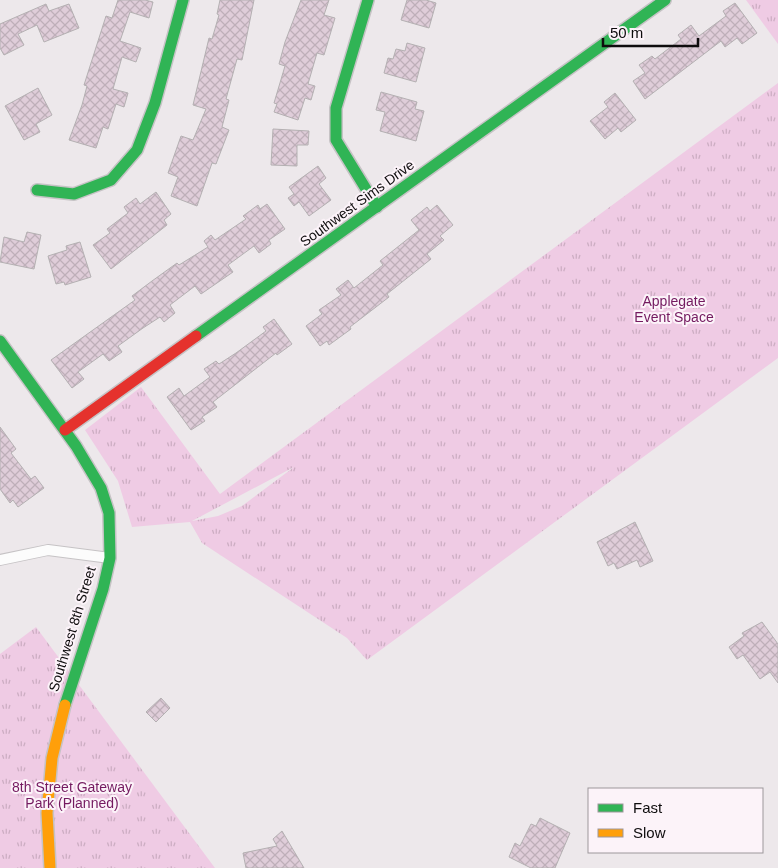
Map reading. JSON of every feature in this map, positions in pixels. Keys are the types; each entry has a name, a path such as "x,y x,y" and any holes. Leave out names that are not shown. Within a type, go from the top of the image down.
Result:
{"street":[{"path":"37,190 74,194 111,180 137,150 155,103 183,0"},
{"path":"368,0 336,108 336,140 377,207"},
{"name":"Southwest Sims Drive","path":"66,430 665,0"},
{"name":"Southwest 8th Street","path":"0,341 66,430 101,488 109,513 110,558 103,589 60,719 52,758 47,812 50,868"},
{"path":"0,560 48,550 110,558"}],"green space":[{"path":"746,0 778,0 778,44"},
{"name":"Applegate Event Space","path":"778,83 778,358 367,660 347,638 202,543 190,522 132,527 118,481 85,430 141,387 220,494","holes":["294,467 242,506 218,516 192,521"]},
{"name":"8th Street Gateway Park (Planned)","path":"36,627 215,868 0,868 0,654"}],"building":[{"path":"118,0 145,0 153,2 149,18 130,12 120,41 141,48 136,62 122,57 113,89 128,93 124,107 116,104 108,129 103,127 96,148 69,140 82,105 87,86 84,85 106,16 112,18"},
{"path":"220,0 254,0 242,60 237,59 226,99 229,100 222,127 229,130 216,164 212,163 197,206 171,196 178,177 168,173 181,136 193,140 206,109 193,105 209,38 212,39 219,15 217,14"},
{"path":"301,0 329,0 324,15 335,18 324,55 317,53 308,84 315,86 311,100 305,98 298,120 274,112 277,104 274,103 285,66 279,64"},
{"path":"407,0 426,0 436,3 429,28 401,20"},
{"path":"735,3 757,33 742,44 737,38 725,47 721,41 645,99 633,81 645,73 639,65 652,56 655,59 681,39 678,35 691,25 699,36 726,16 723,11"},
{"path":"46,4 49,11 69,4 79,28 44,42 37,25 18,34 24,45 4,55 0,48 0,24"},
{"path":"407,43 425,48 416,82 384,73 388,58 393,59 396,49 405,51"},
{"path":"38,88 52,115 36,124 40,132 24,140 5,106"},
{"path":"381,92 417,102 415,109 424,111 416,141 380,131 385,112 376,110"},
{"path":"615,93 636,120 621,132 618,128 605,139 590,121 608,107 604,102"},
{"path":"273,129 309,131 308,145 297,145 297,166 271,165"},
{"path":"318,166 326,178 319,184 331,200 309,216 299,202 294,206 288,198 294,194 289,187"},
{"path":"156,192 171,214 164,220 167,225 111,269 93,245 110,233 107,229 128,213 124,207 136,198 140,204"},
{"path":"267,204 285,229 269,240 271,244 259,253 254,246 228,265 233,272 201,294 195,286 170,305 175,313 164,322 160,317 118,346 122,352 109,361 103,354 78,372 84,379 72,388 51,360 135,300 132,296 177,263 179,265 208,247 204,241 211,235 215,240 246,219 243,216 258,205 260,209"},
{"path":"437,205 453,225 440,236 444,240 427,254 431,259 387,294 389,297 350,327 351,329 329,345 327,341 320,346 306,326 322,314 319,310 341,295 336,289 348,280 354,288 383,265 380,261 419,230 411,220 427,207 430,211"},
{"path":"27,232 41,235 34,269 0,262 4,237 24,242"},
{"path":"80,242 91,277 65,285 64,282 56,284 48,256 67,250 66,246"},
{"path":"274,319 292,344 277,355 276,353 213,402 217,407 202,417 205,421 191,430 167,397 179,388 184,396 210,377 204,369 216,361 219,364 236,353 266,331 263,327"},
{"path":"0,427 16,449 11,453 31,479 35,476 44,488 18,507 13,500 10,503 0,489"},
{"path":"635,522 653,561 640,567 637,560 617,569 614,563 608,566 597,542"},
{"path":"762,622 778,644 778,683 770,672 760,679 743,655 737,659 729,647 744,636 742,633"},
{"path":"161,698 170,708 156,722 146,712"},
{"path":"540,818 570,833 555,868 531,868 509,857 515,843 520,846 531,824 536,826"},
{"path":"282,831 304,868 246,868 243,853 277,846 273,839"}],"traffic: fast":[{"path":"37,190 74,194 111,180 137,150 155,103 183,0"},
{"path":"368,0 336,108 336,140 377,207"},
{"path":"196,336 665,0"},
{"path":"0,341 76,446 101,488 109,513 110,558 103,589 65,705"}],"traffic: slow":[{"path":"50,868 47,813 52,758 65,705"}],"traffic: jam":[{"path":"65,430 196,336"}]}
